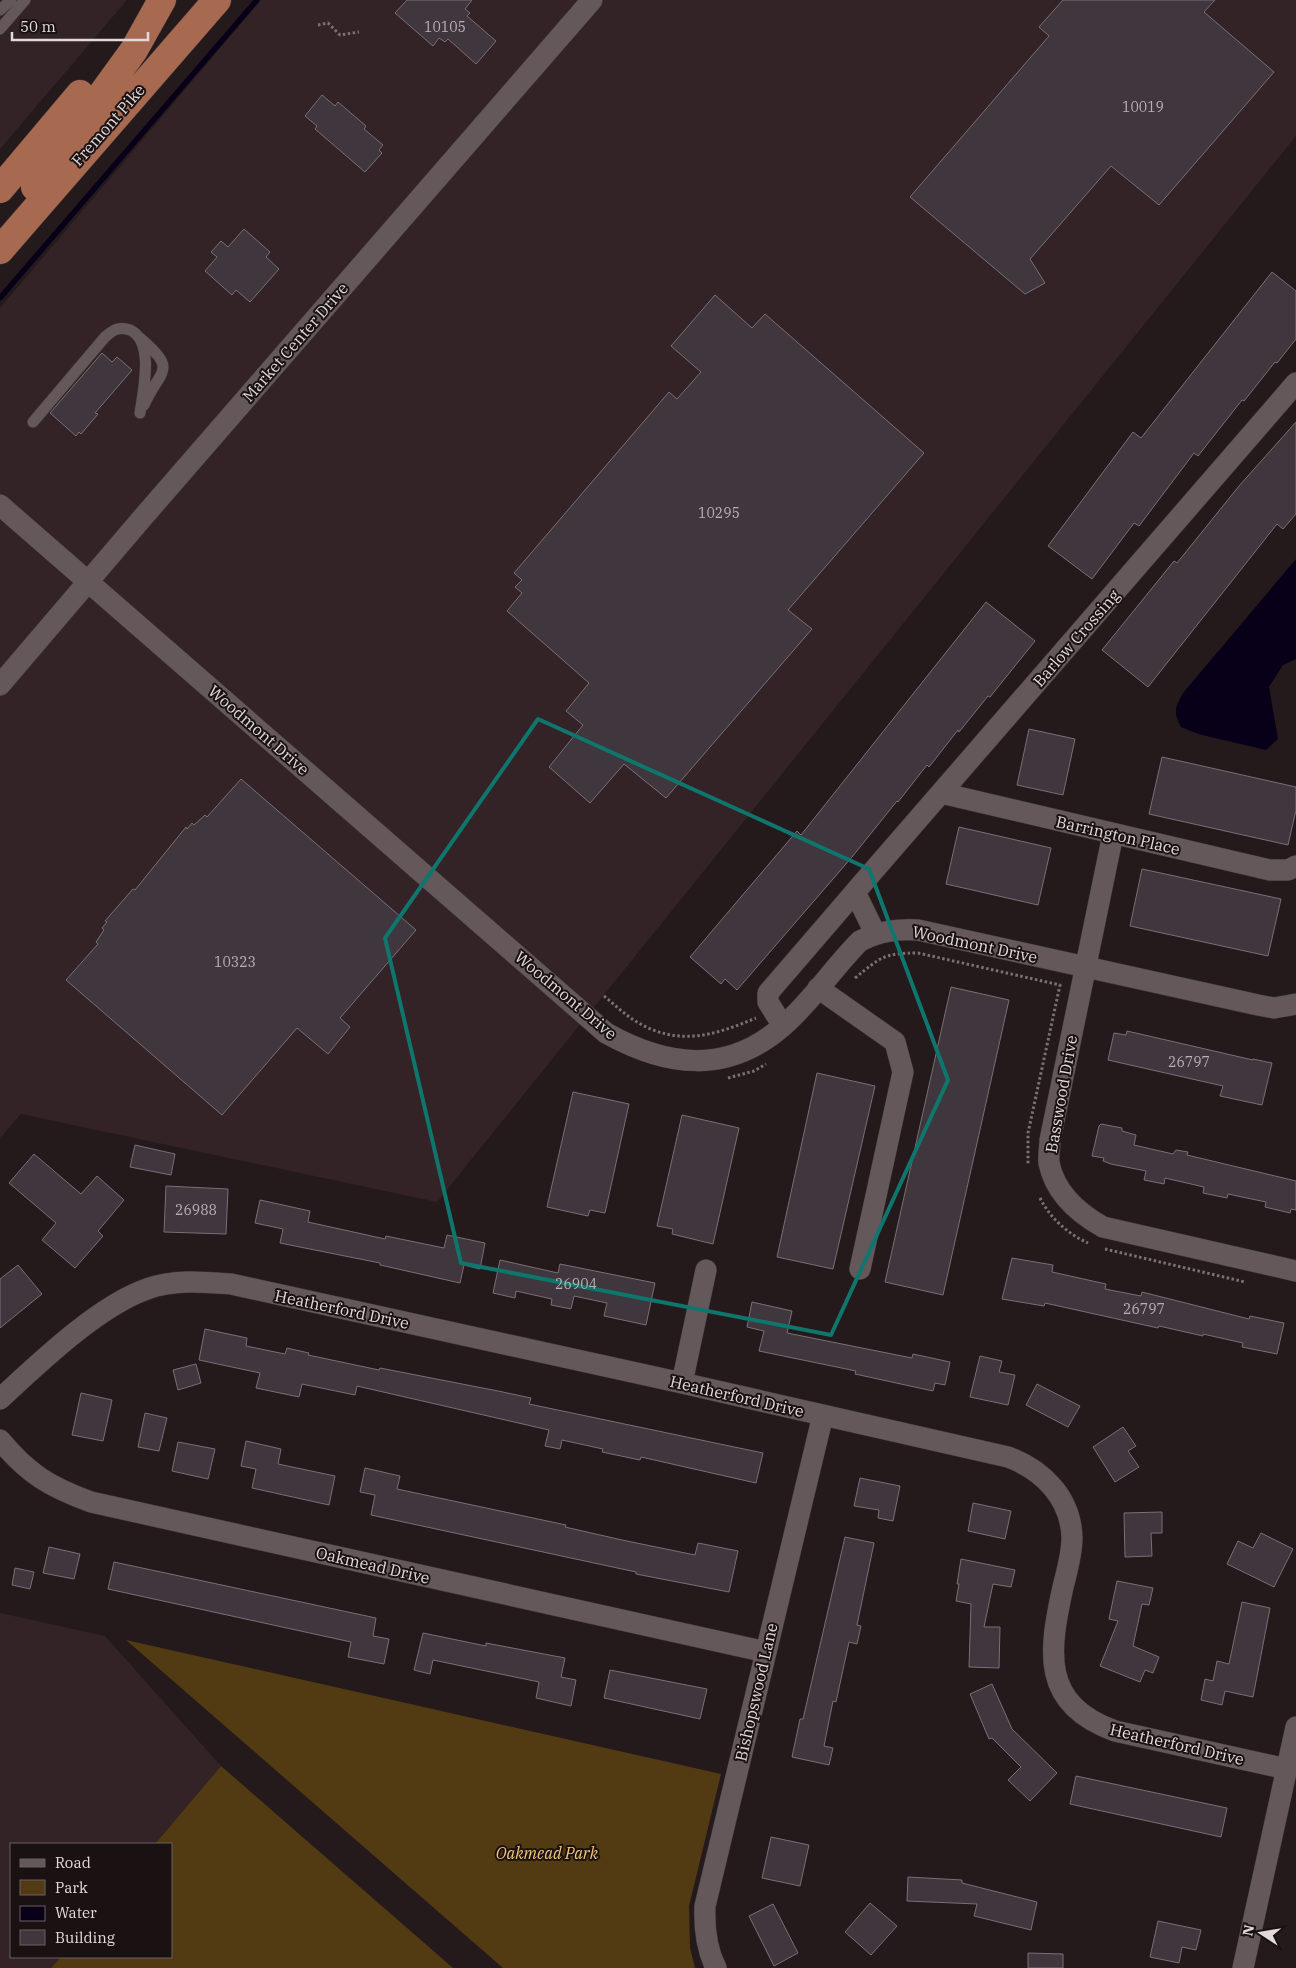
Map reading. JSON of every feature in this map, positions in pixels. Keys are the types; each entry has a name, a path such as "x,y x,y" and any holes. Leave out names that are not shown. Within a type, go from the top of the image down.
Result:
{"highway":[{"path":"0,189 161,0"},
{"path":"0,228 36,185 134,50 161,0"},
{"name":"Fremont Pike","path":"0,250 217,0"}],"street":[{"name":"Market Center Drive","path":"0,684 592,0"},
{"name":"Barlow Crossing","path":"783,1026 768,1002 768,993 1296,383"},
{"name":"Woodmont Drive","path":"0,505 606,1033 628,1045 670,1059 718,1060 753,1048 783,1026 860,941 875,933 894,929 918,930 1274,1008 1296,1004"},
{"name":"Barrington Place","path":"941,794 1270,870 1288,870 1296,866"},
{"name":"Basswood Drive","path":"1113,834 1050,1140 1049,1163 1058,1186 1068,1202 1083,1216 1103,1227 1296,1271"},
{"path":"855,892 875,933"},
{"path":"818,988 895,1042 903,1072 860,1269"},
{"path":"682,1383 706,1270"},
{"name":"Heatherford Drive","path":"0,1399 70,1338 104,1312 128,1297 161,1285 203,1282 231,1284 1008,1457 1033,1469 1049,1483 1062,1499 1071,1525 1070,1553 1052,1648 1055,1672 1062,1690 1070,1702 1090,1720 1115,1731 1287,1769"},
{"name":"Bishopswood Lane","path":"716,1968 708,1949 705,1935 705,1906 823,1415"},
{"name":"Oakmead Drive","path":"0,1440 15,1458 38,1477 62,1491 91,1502 766,1652"},
{"path":"1243,1968 1296,1726"}],"lane":[{"path":"0,10 11,0"},
{"path":"0,29 25,0"},
{"path":"34,422 105,337 114,330 122,328 139,336 157,352 163,365 161,377 149,394 140,413 145,354 139,336"}],"path":[{"path":"318,25 328,23 340,35 359,32"},
{"path":"855,978 880,958 897,953 918,953 1060,985 1028,1133 1027,1160 1029,1168"},
{"path":"604,996 638,1023 680,1036 701,1036 717,1033 757,1018"},
{"path":"1037,1192 1044,1206 1061,1226 1078,1238 1091,1244"},
{"path":"1097,1247 1115,1253 1248,1282"}],"highlighted area":[{"path":"538,719 869,869 948,1080 831,1335 461,1263 385,938"}],"shaded area":[{"path":"0,0 127,0 0,149"},
{"path":"261,0 1296,0 1296,136 437,1202 21,1114 0,1138 0,308"},
{"path":"0,1613 105,1636 221,1766 156,1843 10,1843 10,1958 60,1958 51,1968 0,1968"}],"green space":[{"name":"Oakmead Park","path":"126,1640 721,1774 689,1906 690,1948 695,1968 503,1968"},
{"path":"221,1766 453,1968 51,1968 60,1958 172,1958 172,1843 156,1843"}],"water":[{"path":"1296,559 1296,659 1283,665 1269,687 1278,739 1266,750 1198,734 1181,727 1176,710 1183,693"}],"building":[{"path":"407,0 472,0 465,9 470,13 467,16 496,41 476,64 448,39 445,42 439,38 433,46 395,13"},
{"path":"1063,0 1215,0 1204,12 1274,72 1159,205 1111,166 1030,259 1045,283 1025,294 910,197 1049,36 1039,27"},
{"path":"322,95 335,106 338,102 366,126 364,129 383,145 379,150 382,153 365,172 315,129 317,126 305,116"},
{"path":"244,229 270,252 266,257 279,269 250,302 236,290 232,295 205,271 217,257 211,252 221,241 228,247"},
{"path":"1272,272 1296,291 1296,339 1244,401 1242,400 1198,456 1194,453 1139,526 1134,523 1092,579 1048,546 1133,432 1141,438"},
{"path":"715,295 752,328 765,314 924,453 788,610 812,629 666,798 624,764 590,803 549,767 583,725 566,711 589,683 507,611 522,593 515,587 522,580 514,573 669,392 677,399 701,372 671,346"},
{"path":"102,353 112,362 117,357 132,370 95,413 98,414 81,434 79,432 76,436 50,413"},
{"path":"1296,422 1296,514 1283,529 1277,524 1148,687 1102,650 1174,561 1177,563 1239,486"},
{"path":"986,602 1035,641 990,697 988,696 959,732 958,730 929,767 927,765 852,857 737,990 725,979 721,984 690,957 797,831 801,835"},
{"path":"1029,729 1075,739 1063,795 1017,785"},
{"path":"1162,757 1296,787 1296,810 1288,845 1149,814"},
{"path":"241,779 416,930 340,1018 350,1027 328,1054 297,1028 222,1115 66,980 98,944 96,942 104,930 102,928 107,922 105,921 133,889 135,890 186,827 187,829 192,823 194,825 205,815 207,817"},
{"path":"959,827 1051,848 1038,905 946,884"},
{"path":"1142,869 1281,899 1268,956 1130,926"},
{"path":"951,987 1009,1000 943,1295 885,1282"},
{"path":"1127,1031 1272,1063 1262,1105 1220,1096 1223,1086 1108,1060 1114,1033 1126,1035"},
{"path":"817,1073 875,1086 833,1269 777,1257"},
{"path":"573,1092 629,1104 605,1213 590,1210 588,1216 547,1207"},
{"path":"682,1115 739,1128 713,1244 672,1234 673,1229 657,1226"},
{"path":"1101,1124 1122,1128 1122,1131 1136,1135 1134,1145 1173,1154 1176,1150 1188,1152 1187,1155 1296,1181 1296,1210 1291,1209 1290,1213 1265,1207 1266,1202 1228,1194 1227,1198 1203,1193 1204,1187 1165,1178 1164,1184 1144,1180 1146,1171 1111,1164 1103,1161 1104,1158 1092,1156"},
{"path":"135,1145 175,1154 171,1175 130,1167"},
{"path":"34,1154 81,1194 97,1176 124,1200 98,1231 103,1236 75,1268 42,1240 56,1223 9,1183"},
{"path":"166,1186 228,1189 226,1234 164,1232"},
{"path":"260,1200 310,1211 308,1222 385,1239 386,1236 444,1248 447,1235 485,1243 480,1269 464,1265 460,1283 380,1265 380,1263 280,1243 283,1229 255,1223"},
{"path":"1012,1258 1053,1265 1052,1272 1106,1284 1105,1289 1141,1296 1142,1292 1249,1319 1250,1316 1284,1323 1277,1354 1242,1347 1243,1343 1203,1334 1203,1336 1159,1326 1158,1328 1045,1303 1044,1306 1002,1299"},
{"path":"500,1260 558,1273 560,1264 655,1283 646,1325 604,1316 607,1303 574,1296 571,1309 551,1305 552,1299 516,1291 515,1298 493,1293"},
{"path":"18,1265 42,1294 0,1328 0,1279"},
{"path":"752,1302 792,1311 787,1333 912,1358 913,1354 950,1362 945,1385 935,1383 933,1391 855,1374 856,1371 759,1351 764,1331 747,1327"},
{"path":"205,1329 247,1338 246,1346 285,1354 287,1348 309,1353 308,1355 379,1370 380,1368 498,1391 531,1398 529,1404 763,1453 756,1483 641,1457 640,1460 602,1452 603,1449 562,1440 560,1449 545,1446 549,1430 357,1386 355,1395 302,1384 299,1397 256,1388 260,1373 199,1360"},
{"path":"980,1356 1002,1361 999,1372 1015,1375 1008,1405 970,1397"},
{"path":"196,1364 201,1383 178,1390 173,1370"},
{"path":"1037,1384 1080,1406 1068,1427 1026,1405"},
{"path":"81,1393 112,1400 103,1441 72,1435"},
{"path":"145,1413 167,1418 159,1451 138,1447"},
{"path":"1123,1427 1136,1446 1128,1451 1139,1467 1115,1482 1093,1447"},
{"path":"246,1441 281,1449 278,1464 335,1476 329,1505 252,1488 256,1469 241,1466"},
{"path":"178,1442 215,1449 208,1479 172,1471"},
{"path":"365,1468 400,1476 397,1489 566,1525 565,1527 622,1540 695,1555 698,1543 738,1551 729,1592 636,1574 636,1572 371,1515 375,1495 360,1492"},
{"path":"860,1478 900,1486 893,1521 878,1518 879,1510 854,1506"},
{"path":"973,1503 1011,1511 1005,1539 968,1531"},
{"path":"1162,1512 1162,1533 1151,1533 1152,1556 1125,1557 1124,1513"},
{"path":"1261,1533 1293,1549 1274,1587 1227,1564 1238,1541 1253,1548"},
{"path":"845,1537 874,1543 857,1625 861,1626 857,1644 849,1642 836,1702 833,1701 824,1746 833,1748 829,1765 792,1757 800,1719 803,1719"},
{"path":"49,1547 80,1554 74,1579 43,1573"},
{"path":"961,1559 1015,1570 1011,1587 993,1584 984,1627 1000,1627 999,1668 969,1667 971,1604 956,1601"},
{"path":"114,1562 376,1618 373,1636 389,1639 384,1664 348,1657 351,1642 108,1589"},
{"path":"15,1568 34,1572 30,1589 12,1585"},
{"path":"1117,1581 1153,1588 1149,1605 1142,1604 1133,1646 1159,1657 1153,1673 1145,1670 1140,1682 1100,1666 1118,1621 1109,1619"},
{"path":"1242,1602 1270,1608 1253,1697 1225,1691 1222,1705 1201,1700 1205,1679 1213,1681 1217,1661 1229,1664"},
{"path":"423,1633 486,1646 486,1643 565,1658 561,1677 576,1680 571,1706 536,1698 539,1682 433,1660 430,1674 414,1670"},
{"path":"610,1670 707,1689 700,1719 604,1698"},
{"path":"992,1684 1012,1729 1057,1773 1030,1801 1008,1780 1021,1767 992,1738 989,1739 970,1694"},
{"path":"1076,1776 1227,1808 1221,1837 1070,1804"},
{"path":"771,1837 809,1845 800,1886 762,1878"},
{"path":"908,1877 962,1880 962,1883 1037,1902 1031,1930 974,1916 977,1904 907,1901"},
{"path":"870,1903 897,1926 871,1955 845,1932"},
{"path":"773,1904 798,1953 774,1966 749,1916"},
{"path":"1158,1921 1201,1930 1196,1950 1182,1947 1179,1963 1150,1957"},
{"path":"1028,1953 1063,1954 1063,1968 1028,1968"}],"waterway":[{"path":"0,298 257,0"}]}
